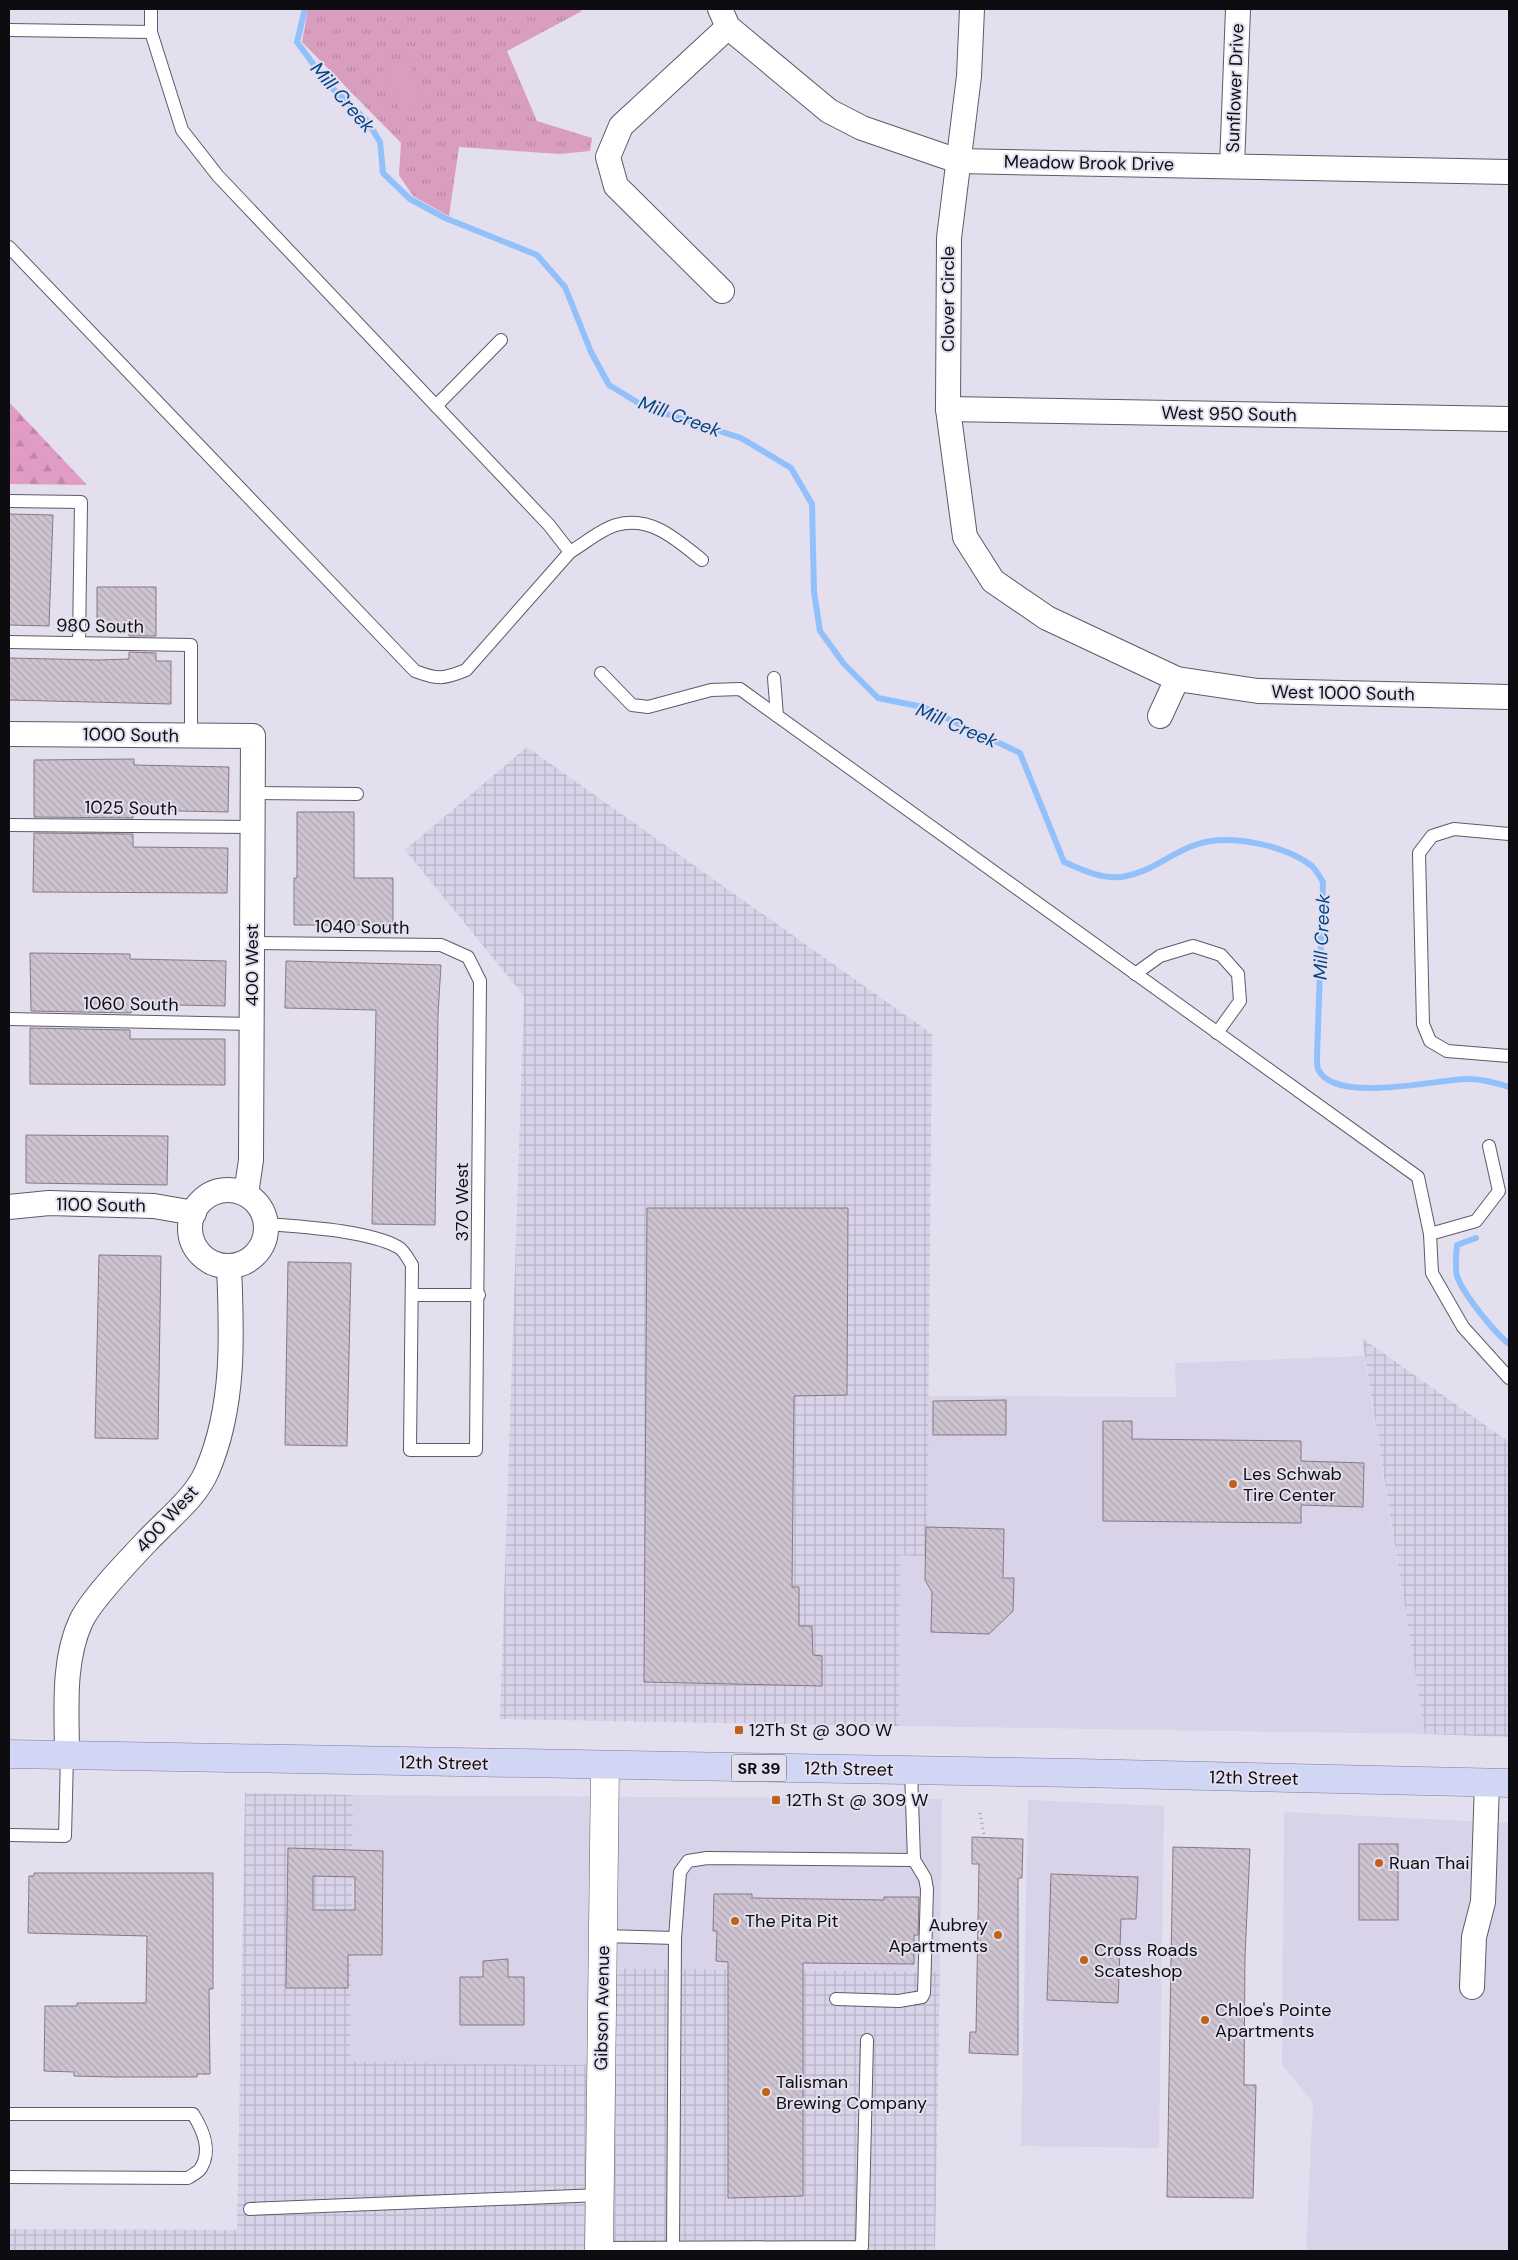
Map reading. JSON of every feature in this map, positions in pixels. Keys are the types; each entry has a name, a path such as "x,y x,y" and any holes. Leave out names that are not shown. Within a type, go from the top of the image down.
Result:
{"main road":[{"name":"12th Street","path":"9,1754 911,1770 1498,1783"}],"street":[{"name":"Clover Circle","path":"972,9 969,76 949,238 948,409 965,536 993,581"},
{"name":"Sunflower Drive","path":"1232,166 1238,9"},
{"name":"Meadow Brook Drive","path":"724,18 829,111 862,128 958,161 1509,172"},
{"path":"722,292 616,186 608,157 621,126 724,18"},
{"name":"West 950 South","path":"948,409 1509,419"},
{"name":"West 1000 South","path":"993,581 1047,618 1177,679 1258,691 1509,697"},
{"path":"1160,716 1177,679"},
{"name":"1000 South","path":"9,734 253,736"},
{"name":"400 West","path":"246,1194 251,1160 253,736"},
{"path":"222,1190 234,1190 246,1194 260,1207 266,1224 266,1236 261,1248 247,1260 229,1266 217,1264 206,1258 197,1249 192,1238 190,1225 194,1212 200,1202 210,1194 222,1190"},
{"name":"1100 South","path":"9,1207 48,1204 154,1206 194,1212"},
{"name":"400 West","path":"67,1756 67,1689 71,1651 82,1620 144,1545 194,1492 210,1464 226,1400 231,1351 229,1266"},
{"name":"Gibson Avenue","path":"599,2250 605,1766"},
{"path":"1472,1987 1474,1937 1483,1902 1498,1783"}],"lane":[{"path":"151,9 151,32 182,130 218,176 549,525 570,552"},
{"path":"9,30 151,32"},
{"path":"9,247 415,671 433,678 447,678 466,670 570,552 616,525 640,522 668,532 702,560"},
{"path":"436,406 501,340"},
{"path":"9,501 81,502 79,643"},
{"name":"980 South","path":"9,642 191,645 191,736"},
{"path":"601,673 632,705 648,707 711,690 740,690 1418,1177 1430,1234 1432,1273 1463,1327 1509,1378"},
{"path":"774,678 777,716"},
{"path":"253,793 357,794"},
{"name":"1025 South","path":"9,824 253,827"},
{"path":"1509,834 1454,829 1432,836 1419,853 1423,1024 1430,1042 1447,1051 1509,1056"},
{"name":"1040 South","path":"252,943 441,945 468,957"},
{"path":"1136,974 1160,956 1193,946 1221,955 1238,974 1240,1001 1217,1033"},
{"name":"370 West","path":"412,1295 410,1450 476,1450 479,1295 480,980 468,957"},
{"name":"1060 South","path":"9,1019 252,1024"},
{"path":"1430,1234 1476,1221 1499,1191 1490,1146"},
{"path":"266,1224 326,1229 382,1240 400,1248 412,1265 412,1295 479,1295"},
{"path":"9,1835 65,1836 67,1756"},
{"path":"836,1999 899,2001 922,1997 924,1993 927,1889 925,1878 914,1860 911,1770"},
{"path":"673,2247 675,1938 680,1872 688,1861 707,1858 914,1860"},
{"path":"603,1936 675,1938"},
{"path":"599,2250 673,2247 862,2247 867,2040"},
{"path":"9,2114 193,2114 204,2131 206,2151 201,2169 188,2178 9,2177"},
{"path":"250,2209 600,2195"}],"path":[{"path":"980,1813 984,1835"}],"shaded area":[{"path":"527,747 932,1034 927,1557 900,1555 899,1726 500,1719 524,996 405,850"},
{"path":"1362,1338 1509,1442 1509,1737 1425,1734"},
{"path":"1364,1356 1425,1734 899,1726 900,1555 927,1556 927,1396 1176,1397 1175,1363"},
{"path":"245,1793 353,1795 350,2062 594,2065 597,1968 940,1972 935,2251 9,2251 9,2229 237,2230"},
{"path":"353,1795 942,1799 940,1972 598,1968 594,2065 350,2062"},
{"path":"1028,1800 1164,1806 1159,2148 1021,2146"},
{"path":"1284,1812 1509,1823 1509,2251 1306,2251 1313,2102 1282,2065"}],"green space":[{"path":"308,9 577,9 582,11 507,51 537,121 592,138 590,151 560,154 459,147 449,216 413,196 399,175 401,143 302,42"},
{"path":"408,57 426,105 402,115 383,67"},
{"path":"9,402 87,485 9,484"}],"building":[{"path":"9,514 53,515 49,626 9,625"},
{"path":"97,587 156,587 156,636 129,636 129,628 97,627"},
{"path":"129,652 156,653 156,661 171,661 171,704 9,700 9,658 129,659"},
{"path":"134,759 134,765 229,767 228,812 133,810 133,818 34,817 34,760"},
{"path":"297,812 354,812 354,878 393,878 393,925 294,925 294,878 297,878"},
{"path":"34,833 133,834 133,847 228,848 227,893 33,892"},
{"path":"30,953 130,954 130,959 226,961 225,1006 131,1004 131,1013 31,1011"},
{"path":"286,961 441,965 438,1014 435,1225 372,1224 376,1010 285,1008"},
{"path":"30,1028 130,1030 130,1039 225,1039 225,1085 30,1084"},
{"path":"26,1135 168,1136 167,1185 26,1183"},
{"path":"647,1208 848,1208 847,1395 794,1396 792,1587 799,1587 799,1626 812,1626 813,1655 822,1656 822,1686 644,1682"},
{"path":"99,1255 161,1256 158,1439 95,1438"},
{"path":"288,1262 351,1263 347,1446 285,1445"},
{"path":"1006,1400 1006,1435 933,1435 933,1401"},
{"name":"Les Schwab Tire Center","path":"1103,1421 1132,1421 1132,1439 1301,1441 1301,1461 1364,1463 1363,1507 1301,1505 1301,1523 1103,1521"},
{"path":"926,1527 1004,1529 1003,1578 1014,1578 1013,1611 989,1634 931,1632 932,1592 925,1580"},
{"name":"Aubrey Apartments","path":"972,1837 1023,1839 1022,1878 1018,1878 1018,2055 969,2053 970,2032 976,2032 979,1864 972,1864"},
{"name":"Ruan Thai","path":"1359,1844 1398,1844 1398,1920 1359,1920"},
{"name":"Chloe's Pointe Apartments","path":"1173,1847 1250,1849 1245,1956 1244,2085 1256,2085 1253,2198 1167,2197"},
{"path":"288,1848 383,1851 382,1955 348,1955 348,1988 286,1988","holes":["313,1876 355,1877 355,1910 313,1910"]},
{"path":"34,1873 213,1873 213,1989 209,1989 210,2074 197,2074 197,2077 114,2077 74,2076 74,2072 44,2071 45,2006 77,2006 77,2003 146,2003 147,1936 28,1933 29,1876 34,1876"},
{"name":"Cross Roads Scateshop","path":"1051,1874 1138,1877 1136,1919 1121,1919 1118,2003 1047,2000"},
{"path":"714,1894 752,1894 752,1898 884,1900 884,1897 919,1897 918,1935 914,1935 914,1964 803,1963 803,2196 728,2198 728,1962 716,1961 717,1931 713,1931"},
{"path":"508,1959 508,1977 524,1977 524,2025 460,2025 460,1977 483,1977 483,1961"}],"waterway":[{"name":"Mill Creek","path":"305,9 297,42 328,84 368,122 380,142 383,173 410,199 445,218 537,255 565,287 591,352 609,385 645,407 741,438 791,468 812,504 814,592 820,631 844,664 878,698 923,707 1020,753 1064,862 1085,871 1107,877 1133,875 1195,845 1224,840 1256,843 1272,847 1287,852 1312,866 1323,882 1317,1062 1318,1069 1328,1080 1344,1086 1365,1088 1388,1088 1468,1079 1484,1080 1509,1087"},
{"name":"Mill Creek","path":"1476,1238 1457,1245 1457,1276 1460,1284 1480,1313 1509,1344"}],"place":[{"name":"Les Schwab Tire Center","path":"1233,1484"},
{"name":"12Th St @ 300 W","path":"739,1730"},
{"name":"12Th St @ 309 W","path":"776,1800"},
{"name":"Ruan Thai","path":"1379,1863"},
{"name":"The Pita Pit","path":"735,1921"},
{"name":"Aubrey Apartments","path":"998,1935"},
{"name":"Cross Roads Scateshop","path":"1084,1960"},
{"name":"Chloe's Pointe Apartments","path":"1205,2020"},
{"name":"Talisman Brewing Company","path":"766,2092"}]}
